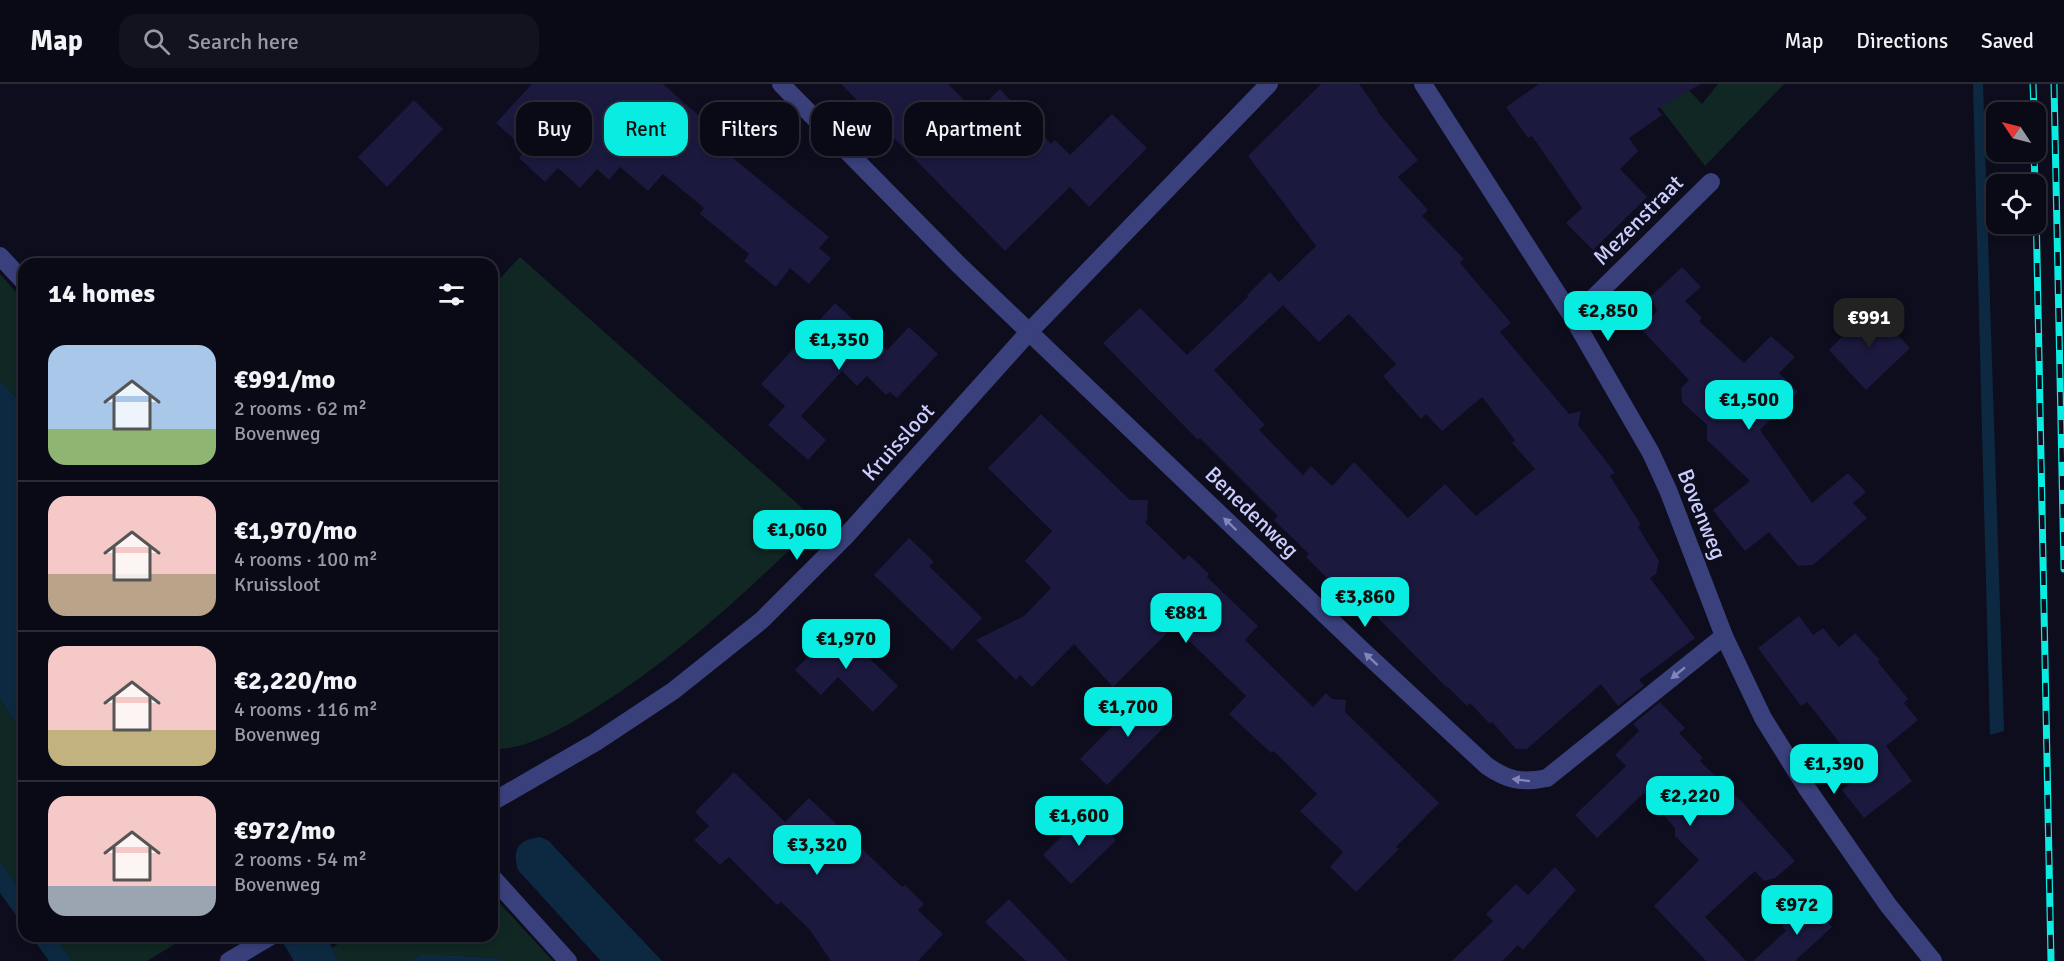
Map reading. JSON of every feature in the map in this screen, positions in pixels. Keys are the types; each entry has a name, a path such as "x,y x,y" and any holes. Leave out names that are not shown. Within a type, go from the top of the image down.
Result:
{"street":[{"name":"Benedenweg","path":"781,84 959,265 1362,650 1479,759 1501,775 1528,782 1547,778 1724,636"},
{"name":"Kruissloot","path":"498,799 641,713 682,684 762,620 844,537 1029,332 1269,84"},
{"name":"Bovenweg","path":"1423,84 1573,318 1651,453 1668,490 1724,636 1763,718 1806,787 1888,905 1933,961"},
{"name":"Mezenstraat","path":"1573,318 1711,182"},
{"path":"0,256 18,276"},
{"path":"498,884 568,961"},
{"path":"229,961 262,942"}],"green space":[{"path":"1642,84 1683,84 1702,104 1718,84 1784,84 1705,166"},
{"path":"520,257 818,522 685,644 656,666 560,729 547,736 505,749 498,749 498,281"},
{"path":"0,274 18,294 18,400 0,380"},
{"path":"0,698 18,727 18,887 0,862"},
{"path":"498,901 553,961 502,961 499,958 419,955 411,961 339,961 332,948 340,942 498,942"},
{"path":"58,942 178,942 147,961 72,961"}],"water":[{"path":"1973,84 1983,84 1986,234 1988,234 2004,731 1990,735"},
{"path":"0,380 18,400 18,727 0,698"},
{"path":"540,837 549,841 662,961 601,961 518,870 516,856 518,847 526,840"},
{"path":"0,862 18,887 18,918 0,893"},
{"path":"35,942 58,942 72,961 49,961"},
{"path":"283,942 329,942 339,961 294,961"},
{"path":"419,955 499,958 502,961 411,961"}],"building":[{"path":"532,84 663,84 683,102 604,102 604,156 688,156 688,106 700,117 700,156 731,156 829,237 819,248 831,258 809,284 790,268 776,287 744,261 749,254 700,214 704,208 663,174 648,191 620,167 609,180 597,169 580,188 558,168 545,182 519,158 521,156 592,156 592,102 516,102 516,141 496,123"},
{"path":"841,84 948,84 966,102 904,102 904,148 892,136 892,102 859,102"},
{"path":"1321,84 1359,84 1377,111 1418,160 1398,177 1428,210 1422,216 1464,259 1460,263 1511,323 1500,332 1569,414 1581,411 1578,425 1615,473 1610,476 1641,525 1638,527 1659,561 1656,574 1650,578 1695,638 1639,680 1644,686 1618,706 1601,684 1527,749 1516,749 1492,722 1490,724 1470,703 1467,706 1447,688 1374,614 1365,614 1338,585 1336,587 1306,557 1309,554 1274,520 1278,516 1200,438 1198,440 1103,343 1140,308 1187,355 1248,297 1247,295 1270,272 1279,282 1316,246 1248,156","holes":["1283,305 1319,342 1349,314 1396,364 1383,376 1421,419 1426,414 1442,431 1482,397 1515,440 1512,443 1535,469 1476,516 1445,484 1408,518 1354,462 1332,486 1311,466 1303,475 1259,430 1265,425 1214,370"]},
{"path":"1539,84 1701,84 1657,109 1662,115 1629,138 1638,151 1620,169 1647,197 1593,250 1566,223 1582,208 1532,136 1528,138 1506,107"},
{"path":"1000,89 1012,102 986,102"},
{"path":"414,100 443,129 387,187 358,157"},
{"path":"1112,114 1147,148 1089,207 1070,187 1005,251 912,156 1043,156 1043,135 1051,144 1055,140 1070,155"},
{"path":"1682,267 1701,287 1685,301 1702,318 1699,321 1744,363 1771,336 1795,357 1779,373 1798,392 1760,430 1812,503 1848,473 1866,492 1853,503 1867,518 1813,565 1798,566 1769,532 1745,551 1713,510 1750,481 1707,440 1707,425 1682,402 1681,388 1689,380 1641,329 1657,311 1651,296"},
{"path":"835,303 887,350 909,327 938,354 897,398 890,392 886,395 867,376 857,386 842,371 801,416 826,440 808,460 768,425 785,406 761,384"},
{"path":"1871,308 1910,348 1866,390 1829,350"},
{"path":"1041,414 1130,500 1148,500 1145,522 1184,560 1189,555 1209,574 1207,577 1258,626 1245,640 1313,707 1326,693 1332,699 1346,700 1345,712 1439,803 1396,847 1399,849 1356,892 1330,867 1343,852 1300,811 1317,794 1274,751 1271,753 1229,714 1246,696 1174,626 1113,687 1074,644 1032,687 1020,675 1016,680 976,640 1024,616 1051,588 1025,561 1052,531 988,468"},
{"path":"909,538 934,562 929,566 982,618 952,650 874,575"},
{"path":"1799,616 1813,635 1823,628 1839,647 1855,633 1880,660 1878,662 1908,699 1904,703 1918,720 1886,746 1912,781 1864,818 1842,790 1864,773 1807,702 1801,706 1758,648"},
{"path":"837,627 898,686 873,712 838,677 821,695 795,670"},
{"path":"1148,690 1175,716 1107,785 1080,759"},
{"path":"1660,702 1685,728 1679,733 1703,758 1700,761 1743,803 1795,861 1775,878 1764,881 1755,871 1705,917 1746,961 1706,961 1654,906 1699,860 1675,836 1675,828 1644,793 1597,838 1575,815 1626,766 1615,755 1639,731 1633,724"},
{"path":"734,772 785,822 809,798 902,887 905,885 924,904 918,910 943,934 918,961 831,961 810,930 781,902 777,905 729,857 720,865 694,840 709,826 695,812"},
{"path":"1087,811 1116,840 1071,884 1043,855"},
{"path":"1555,867 1576,890 1523,950 1518,945 1502,961 1452,961 1493,921 1486,914 1516,884 1528,895"},
{"path":"1009,899 1068,961 1026,961 985,922"},
{"path":"1809,901 1832,927 1795,961 1753,961 1786,931 1782,926"}],"railway":[{"path":"2033,84 2034,102"},
{"path":"2054,84 2064,569"},
{"path":"2034,162 2035,174"},
{"path":"2037,234 2051,961"}]}
